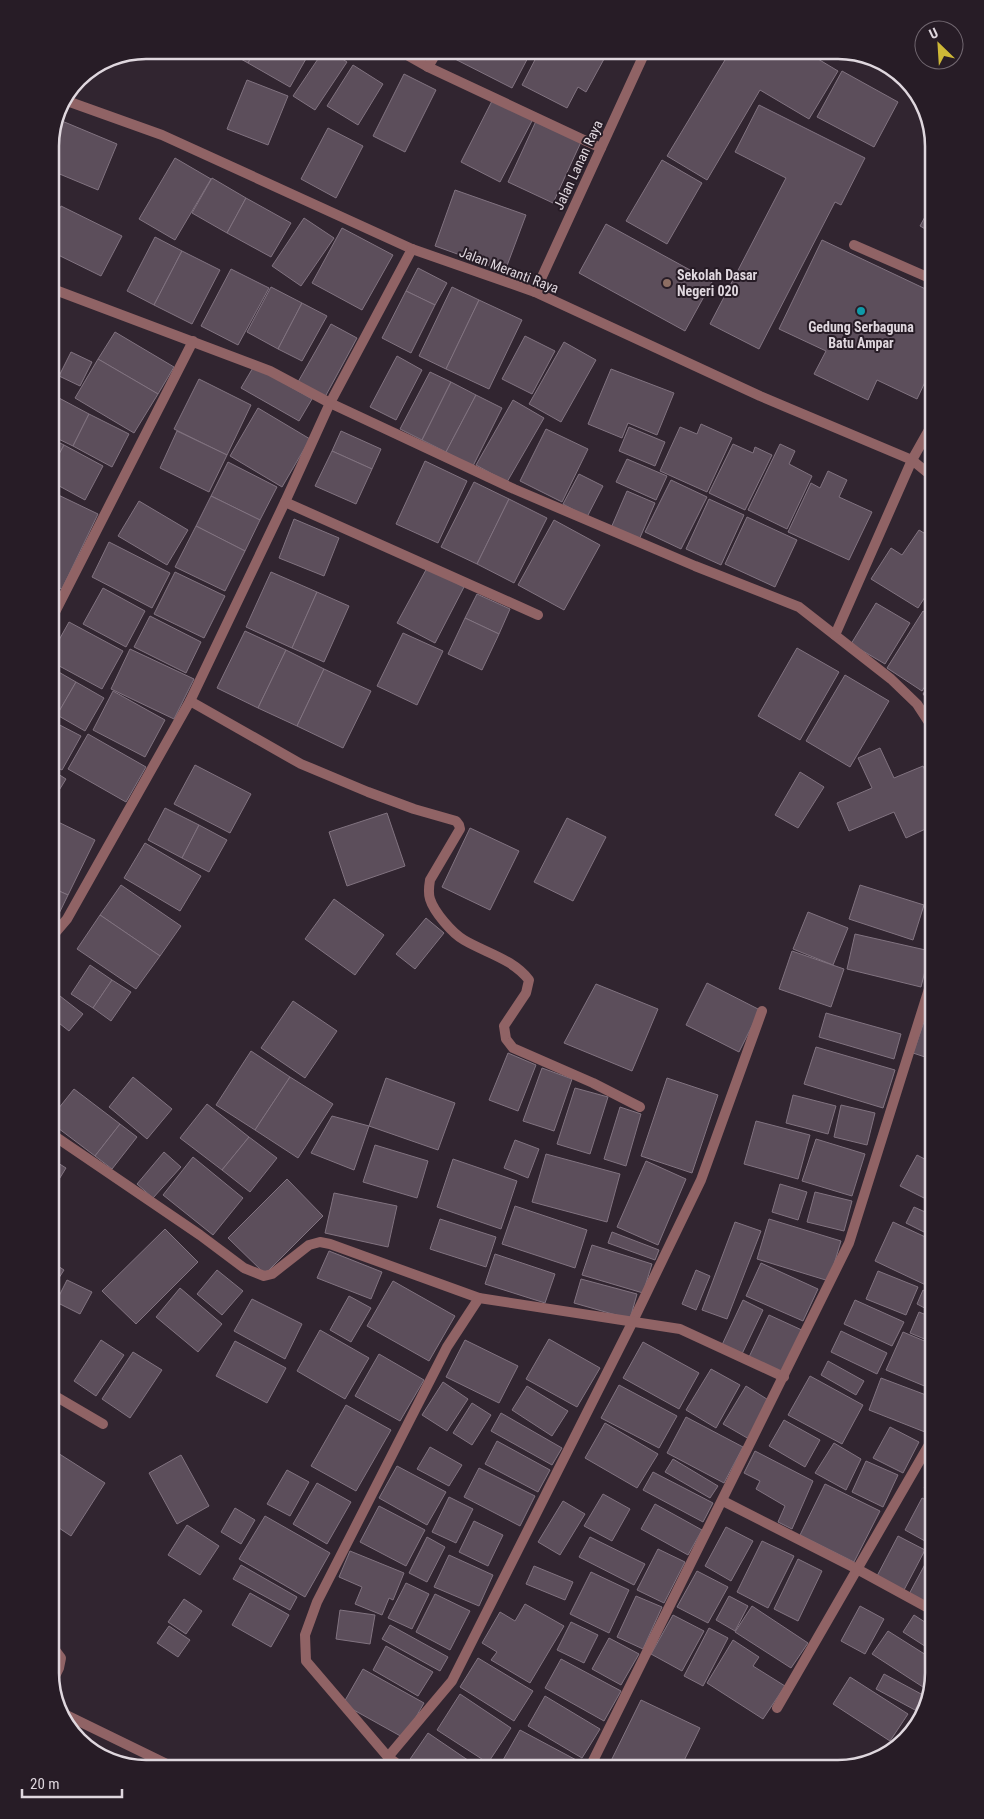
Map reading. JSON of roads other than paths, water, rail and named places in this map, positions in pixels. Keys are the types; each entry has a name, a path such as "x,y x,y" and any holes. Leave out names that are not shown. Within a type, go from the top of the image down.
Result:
{"street":[{"path":"414,59 601,148"},
{"path":"428,67 433,59"},
{"name":"Jalan Lanan Raya","path":"535,292 642,59"},
{"name":"Jalan Meranti Raya","path":"71,102 162,135 412,248 535,292 760,396 912,460 925,471"},
{"path":"854,245 925,276"},
{"path":"59,928 67,919 190,701 330,403 412,248"},
{"path":"59,291 270,370 330,403 514,489 694,566 798,607 891,679 917,704 925,716"},
{"path":"59,604 193,342"},
{"path":"835,636 912,460 925,437"},
{"path":"285,502 538,615"},
{"path":"190,701 302,764 386,798 456,821 460,828 430,880 430,899 445,922 462,939 506,960 523,972 529,980 526,993 504,1026 506,1039 513,1048 592,1083 640,1107"},
{"path":"593,1760 849,1242 925,1001"},
{"path":"388,1757 452,1681 632,1323 701,1180 762,1011"},
{"path":"59,1139 200,1235 244,1268 264,1276 272,1274 309,1245 320,1242 479,1298 680,1329 784,1377"},
{"path":"392,1760 306,1661 305,1635 317,1602 447,1347 479,1298"},
{"path":"59,1398 103,1424"},
{"path":"777,1708 925,1452"},
{"path":"723,1500 925,1605"},
{"path":"59,1655 61,1658 59,1668"},
{"path":"70,1717 159,1760"}],"place":[{"name":"Sekolah Dasar Negeri 020","path":"667,283"},
{"name":"Gedung Serbaguna Batu Ampar","path":"861,311"}]}
